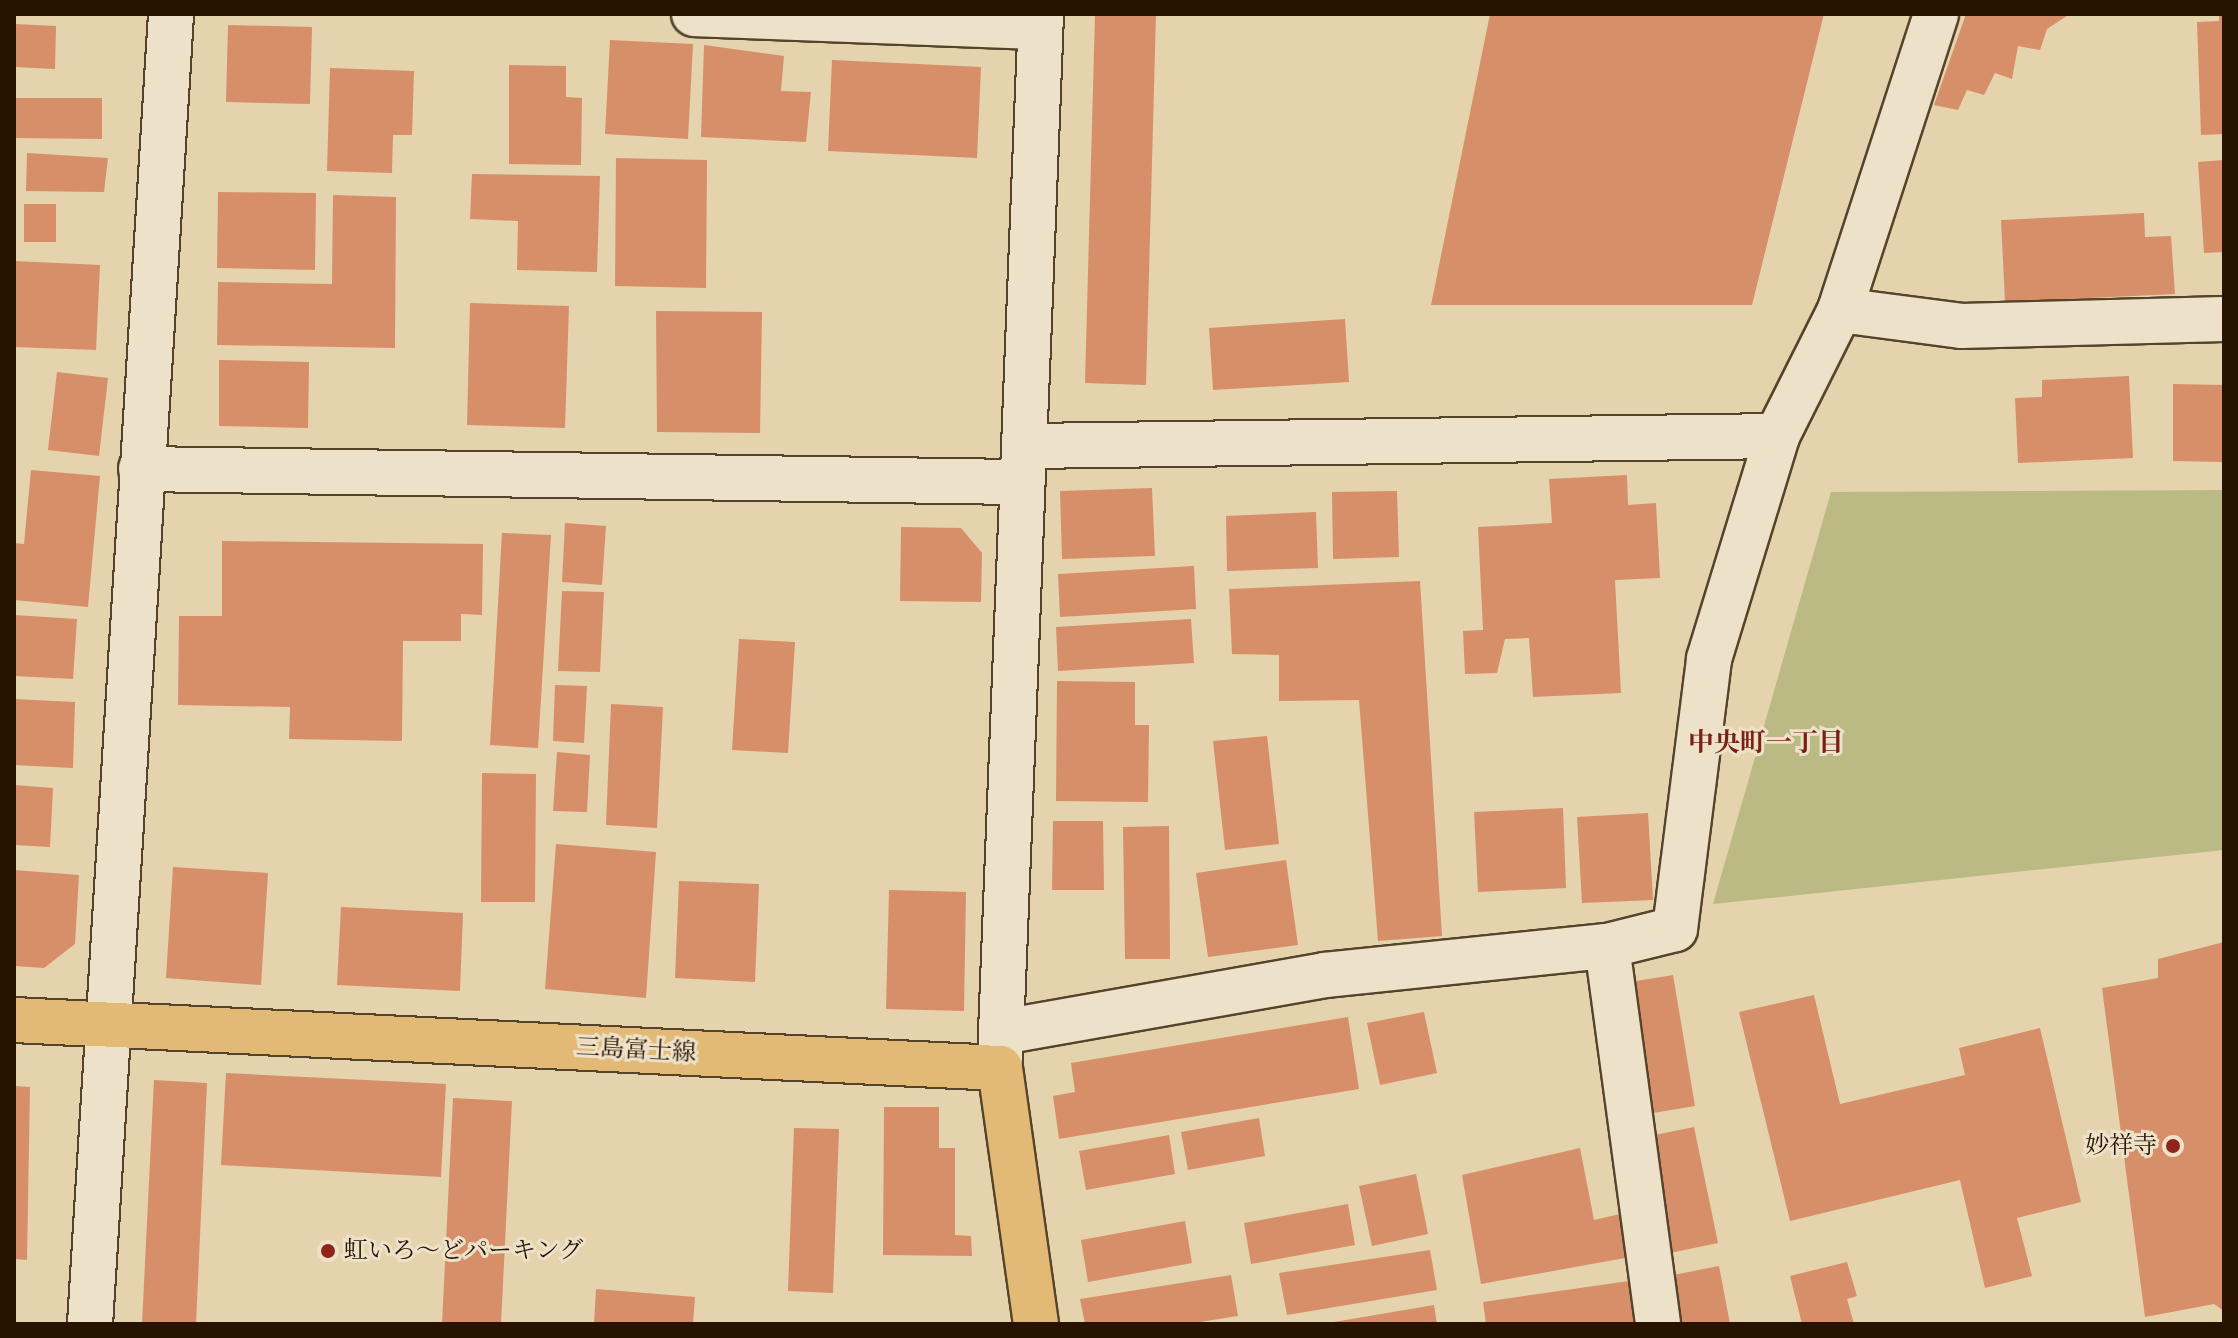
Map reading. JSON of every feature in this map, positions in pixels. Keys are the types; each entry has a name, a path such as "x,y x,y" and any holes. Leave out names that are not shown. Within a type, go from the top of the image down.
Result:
{"main road":[{"name":"三島富士線","path":"14,1020 1001,1050"},
{"path":"1001,1050 1036,1324"}],"street":[{"path":"90,1324 171,14"},
{"path":"694,14 1040,20 1001,1050 1325,975 1607,946 1675,929 1709,659 1777,436 1840,310 1936,14"},
{"path":"1840,310 1961,326 2224,319"},
{"path":"141,469 1024,464 1777,436"},
{"path":"1607,946 1658,1324"}],"shaded area":[{"path":"2224,490 2224,850 1713,904 1831,492"}],"building":[{"path":"1095,14 1156,14 1146,385 1085,383"},
{"path":"1490,14 1824,14 1752,305 1431,305"},
{"path":"1966,14 2070,14 2047,29 2040,50 2018,46 2012,79 1995,73 1984,95 1967,90 1958,110 1934,105"},
{"path":"2219,14 2224,14 2224,134 2201,135 2197,22 2219,21"},
{"path":"14,24 56,26 55,69 14,67"},
{"path":"228,25 312,27 310,104 226,102"},
{"path":"610,40 693,44 688,139 605,134"},
{"path":"704,45 784,56 781,91 811,92 806,142 701,137"},
{"path":"832,60 981,67 977,158 828,151"},
{"path":"509,65 566,66 566,97 582,98 581,165 509,164"},
{"path":"330,68 414,71 412,135 393,135 392,173 327,171"},
{"path":"14,98 102,98 102,139 14,138"},
{"path":"27,153 108,158 104,192 26,191"},
{"path":"616,158 707,160 706,288 615,286"},
{"path":"2224,160 2224,252 2204,253 2198,162"},
{"path":"472,174 600,176 597,272 517,270 518,221 470,219"},
{"path":"218,192 316,193 315,270 217,268"},
{"path":"333,195 396,197 395,348 217,345 218,282 332,284"},
{"path":"24,204 56,204 56,242 24,242"},
{"path":"2144,213 2145,237 2171,236 2175,294 2005,302 2001,220"},
{"path":"14,261 100,265 96,350 14,347"},
{"path":"470,303 569,306 565,428 467,425"},
{"path":"656,311 762,312 760,433 657,432"},
{"path":"1345,319 1349,382 1213,390 1209,328"},
{"path":"219,360 309,362 308,428 219,426"},
{"path":"57,372 108,378 99,456 48,450"},
{"path":"2129,376 2133,458 2018,463 2015,398 2042,397 2042,380"},
{"path":"2173,384 2224,385 2224,462 2173,461"},
{"path":"31,470 100,476 88,607 14,600 14,543 24,544"},
{"path":"1627,475 1628,505 1656,503 1660,578 1615,580 1621,693 1533,697 1529,638 1505,639 1497,673 1465,674 1463,631 1483,630 1478,527 1552,523 1549,479"},
{"path":"1152,488 1155,556 1062,559 1060,491"},
{"path":"1397,491 1399,557 1333,559 1332,492"},
{"path":"1316,512 1318,568 1227,571 1226,516"},
{"path":"565,523 606,526 602,585 562,582"},
{"path":"901,527 961,528 982,553 981,602 900,601"},
{"path":"502,533 551,535 538,748 490,745"},
{"path":"222,541 483,544 482,615 461,614 461,641 403,641 402,741 289,739 290,707 178,705 179,616 222,616"},
{"path":"1194,566 1196,609 1060,617 1058,574"},
{"path":"1420,581 1442,936 1378,941 1359,700 1279,701 1279,655 1232,654 1229,589"},
{"path":"562,591 604,592 600,672 558,671"},
{"path":"14,615 77,619 73,679 14,676"},
{"path":"1191,619 1194,663 1058,671 1056,627"},
{"path":"739,639 795,642 788,753 732,750"},
{"path":"1057,681 1135,682 1135,725 1149,725 1148,802 1056,801"},
{"path":"555,685 587,686 584,743 553,741"},
{"path":"14,699 75,702 73,768 14,765"},
{"path":"611,704 663,707 657,828 606,825"},
{"path":"1267,736 1279,844 1225,850 1213,741"},
{"path":"557,752 590,755 587,812 553,811"},
{"path":"482,773 536,774 535,902 481,902"},
{"path":"14,785 53,788 50,847 14,845"},
{"path":"1563,808 1566,888 1478,892 1474,812"},
{"path":"1648,813 1653,900 1582,903 1577,817"},
{"path":"1053,821 1103,821 1104,890 1052,890"},
{"path":"1169,826 1170,959 1125,959 1123,827"},
{"path":"556,844 656,852 646,998 545,989"},
{"path":"1286,860 1298,945 1208,957 1196,873"},
{"path":"173,867 268,873 261,985 166,978"},
{"path":"14,870 79,875 75,944 44,968 14,966"},
{"path":"679,881 759,884 755,982 675,978"},
{"path":"889,890 966,892 964,1011 886,1009"},
{"path":"341,907 463,913 460,991 337,985"},
{"name":"妙祥寺","path":"2224,942 2224,1311 2214,1304 2145,1317 2102,988 2158,978 2158,959"},
{"path":"1673,975 1695,1106 1647,1114 1624,983"},
{"path":"1814,995 1840,1104 1965,1075 1959,1048 2040,1028 2081,1202 2017,1218 2032,1276 1985,1288 1960,1180 1790,1221 1739,1012"},
{"path":"1424,1012 1437,1073 1380,1085 1367,1023"},
{"path":"1348,1017 1359,1089 1059,1139 1053,1096 1075,1092 1071,1063"},
{"path":"226,1073 446,1084 441,1177 221,1165"},
{"path":"154,1080 207,1083 196,1324 142,1324"},
{"path":"14,1086 30,1087 27,1260 14,1259"},
{"path":"453,1098 512,1101 501,1324 442,1324"},
{"path":"884,1107 939,1107 939,1148 955,1148 955,1235 971,1236 972,1256 883,1255"},
{"path":"1259,1118 1265,1156 1188,1170 1181,1132"},
{"path":"1694,1127 1718,1243 1670,1253 1645,1137"},
{"path":"794,1128 839,1129 833,1293 788,1291"},
{"path":"1169,1135 1175,1174 1086,1190 1079,1151"},
{"path":"1580,1148 1594,1220 1620,1214 1625,1258 1481,1284 1462,1175"},
{"path":"1416,1174 1428,1234 1372,1246 1359,1186"},
{"path":"1348,1204 1355,1245 1251,1264 1244,1223"},
{"path":"1185,1221 1192,1263 1088,1282 1081,1240"},
{"path":"1430,1250 1437,1290 1287,1315 1279,1273"},
{"path":"1847,1262 1857,1296 1847,1299 1854,1324 1802,1324 1790,1276"},
{"path":"1719,1266 1730,1324 1677,1324 1668,1276"},
{"path":"1231,1275 1238,1316 1188,1324 1085,1324 1080,1299"},
{"path":"1643,1279 1636,1324 1486,1324 1483,1302"},
{"path":"596,1289 695,1297 693,1324 594,1324"},
{"path":"1434,1305 1437,1324 1334,1324 1334,1322"}],"place":[{"name":"妙祥寺","path":"2173,1146"},
{"name":"虹いろ～どパーキング","path":"328,1251"}],"district":[{"name":"中央町一丁目","path":"1766,743"}]}
